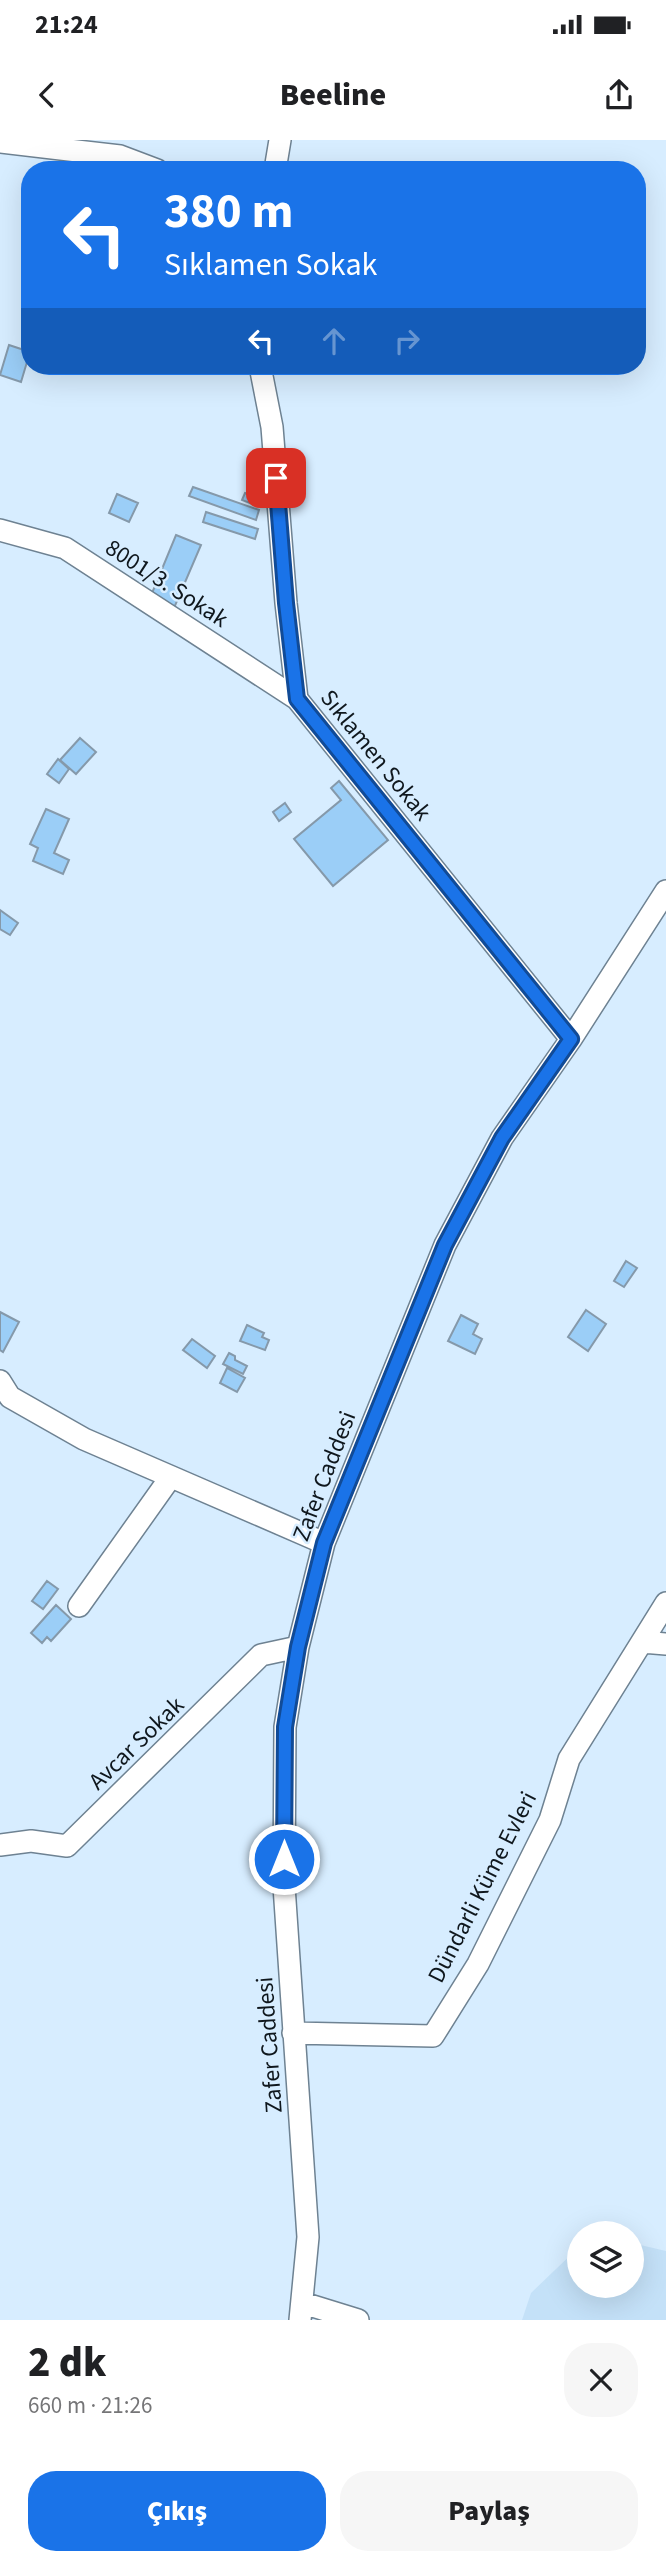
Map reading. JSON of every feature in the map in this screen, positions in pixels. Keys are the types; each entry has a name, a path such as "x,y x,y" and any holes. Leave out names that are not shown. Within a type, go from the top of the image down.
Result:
{"street":[{"path":"276,161 280,140"},
{"path":"0,142 120,156 133,161"},
{"name":"Sıklamen Sokak","path":"262,375 272,428 286,603 297,699 571,1039"},
{"name":"8001/3. Sokak","path":"0,530 65,548 297,699"},
{"name":"Zafer Caddesi","path":"301,2312 308,2237 284,1886 285,1727 298,1647 324,1543 445,1245 502,1138 571,1039 666,891"},
{"path":"0,1381 10,1397 84,1439 324,1543"},
{"path":"79,1606 170,1478"},
{"name":"Dündarli Küme Evleri","path":"293,2033 433,2036 478,1964 550,1820 569,1759 666,1603"},
{"path":"642,1642 666,1644"},
{"name":"Avcar Sokak","path":"0,1844 31,1841 67,1846 261,1655 298,1647"},
{"path":"301,2312 358,2320"}],"shaded area":[{"path":"644,2246 666,2251 666,2320 522,2320 531,2293 567,2258 567,2298 644,2298"}],"building":[{"path":"9,345 21,349 23,375 21,382 0,375"},
{"path":"193,487 259,510 256,520 189,496"},
{"path":"245,493 258,498 255,505 242,500"},
{"path":"117,494 138,503 129,522 109,513"},
{"path":"206,512 258,529 255,539 203,522"},
{"path":"176,535 201,545 174,608 150,598"},
{"path":"80,738 96,752 76,774 60,760"},
{"path":"58,759 69,769 59,783 47,774"},
{"path":"339,781 388,840 333,886 294,839 341,800 331,788"},
{"path":"285,803 291,812 279,821 273,812"},
{"path":"46,809 69,819 54,853 69,860 63,874 33,861 38,848 30,844"},
{"path":"0,910 18,923 10,935 0,929"},
{"path":"626,1261 637,1268 624,1287 614,1281"},
{"path":"586,1310 606,1324 588,1351 568,1337"},
{"path":"0,1312 19,1322 3,1352 0,1350"},
{"path":"461,1315 478,1324 473,1334 482,1339 475,1354 448,1341"},
{"path":"247,1325 264,1333 262,1337 269,1340 265,1350 240,1341"},
{"path":"192,1339 215,1356 207,1368 183,1350"},
{"path":"229,1353 235,1356 235,1360 247,1366 243,1374 223,1364"},
{"path":"227,1368 245,1378 237,1392 220,1383"},
{"path":"47,1581 58,1589 43,1609 32,1601"},
{"path":"56,1605 71,1619 51,1641 47,1637 42,1643 31,1633"}],"route":[{"path":"276,478 297,699 571,1039 502,1138 445,1245 324,1543 298,1647 285,1727 284,1859"}]}
